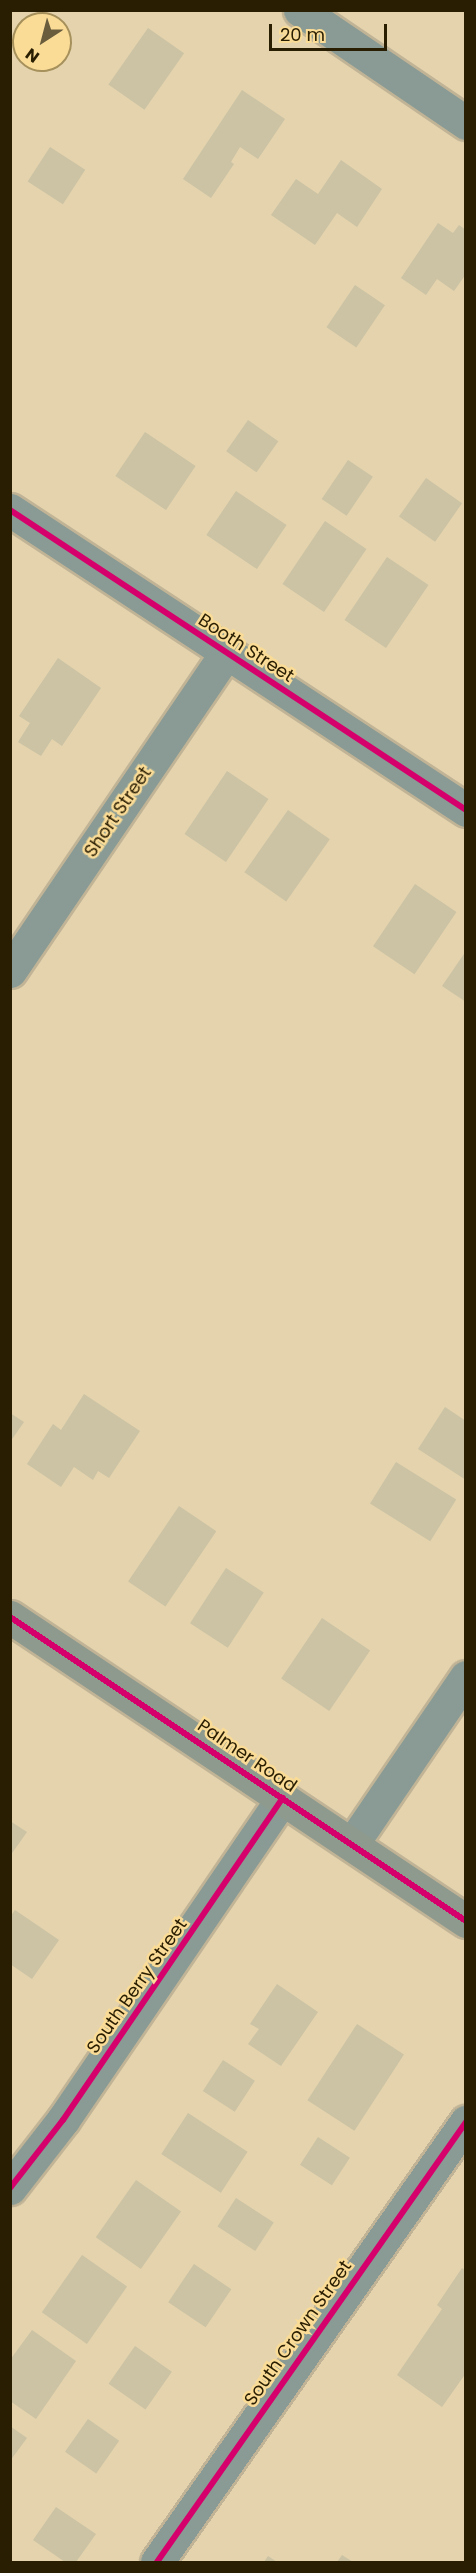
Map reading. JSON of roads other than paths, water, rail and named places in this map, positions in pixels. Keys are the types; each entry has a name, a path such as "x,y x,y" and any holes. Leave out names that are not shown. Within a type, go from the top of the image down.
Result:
{"street":[{"path":"300,10 465,123"},
{"name":"Booth Street","path":"10,510 465,810"},
{"name":"Short Street","path":"10,971 226,653"},
{"name":"Palmer Road","path":"10,1617 465,1921"},
{"path":"352,1844 465,1677"},
{"name":"South Berry Street","path":"10,2188 63,2120 283,1798"},
{"name":"South Crown Street","path":"157,2562 465,2122"}]}
